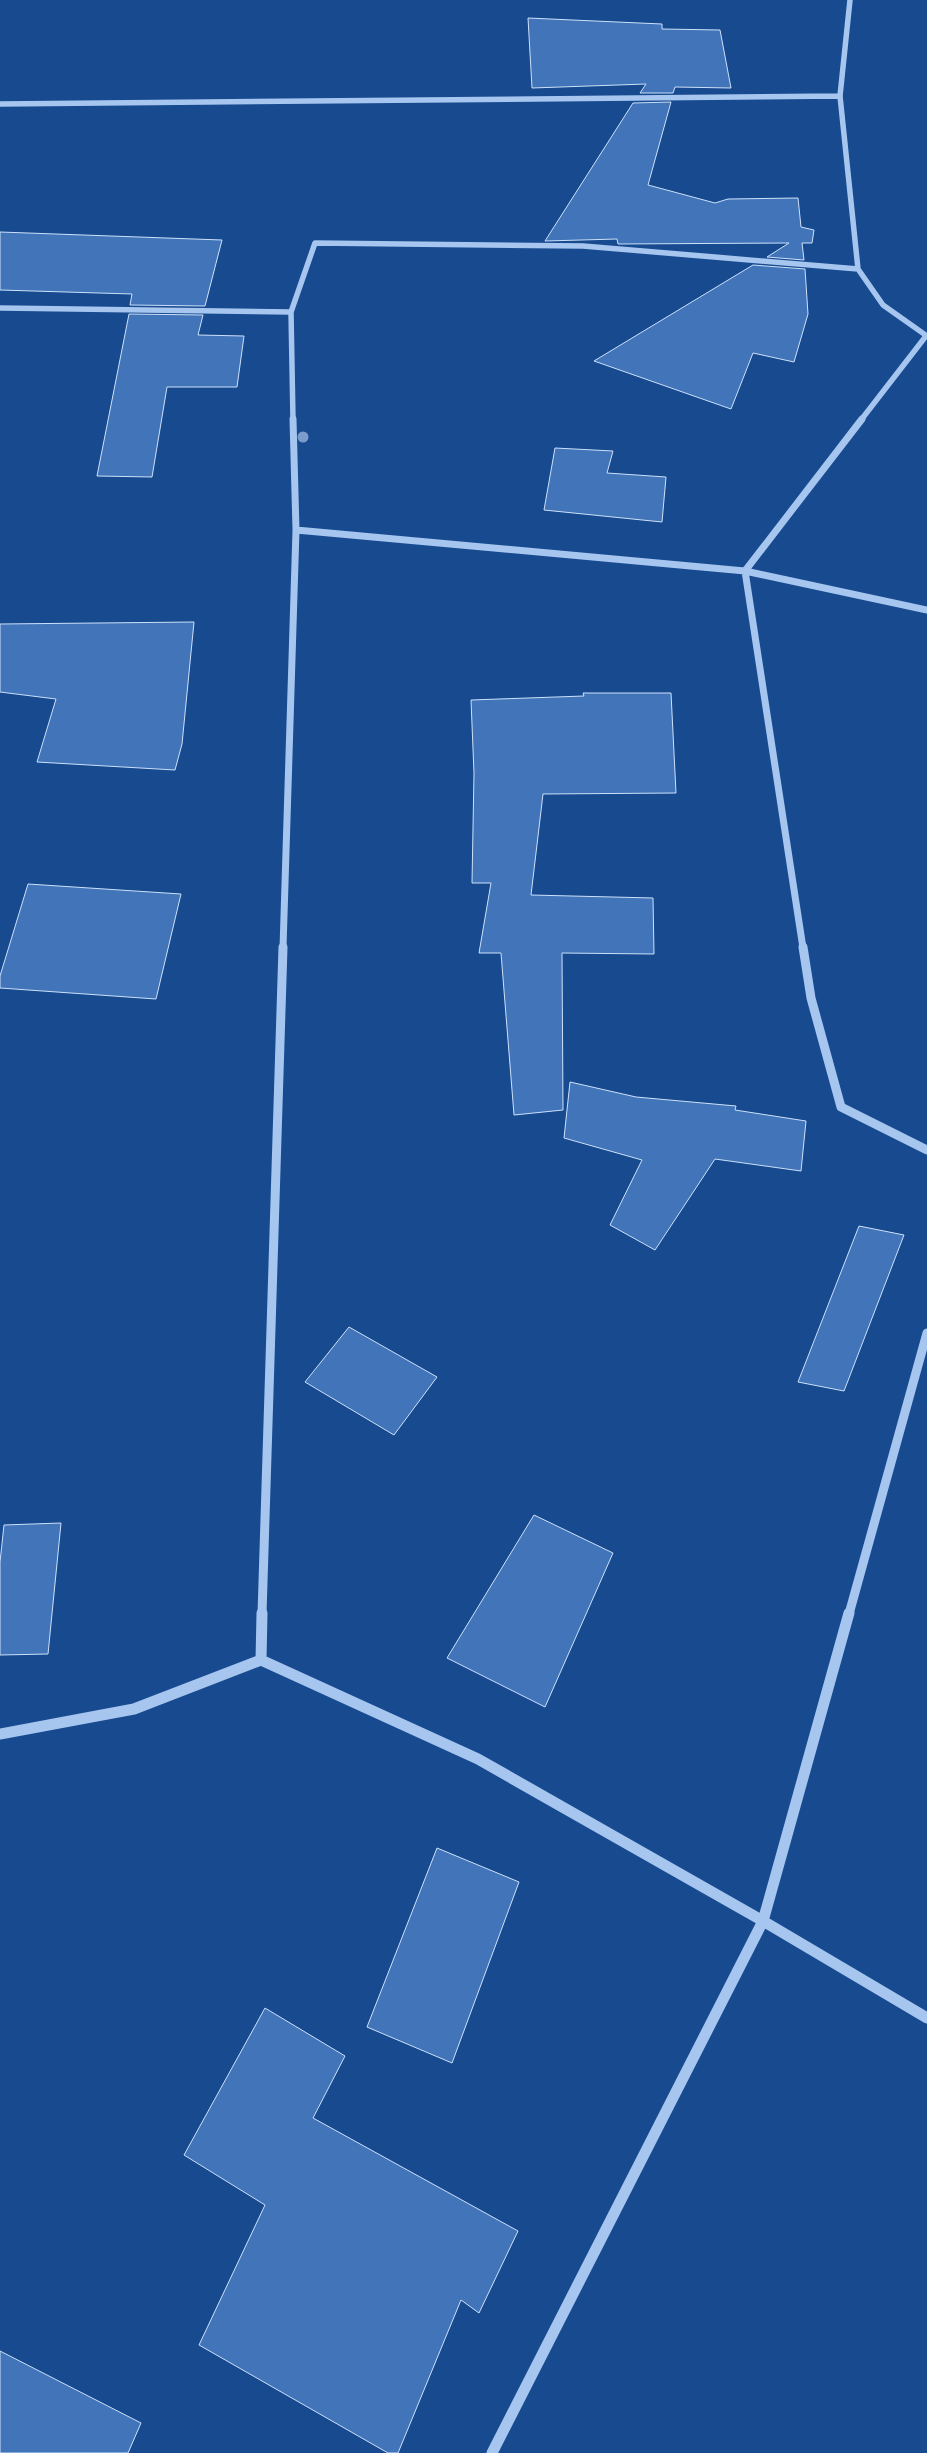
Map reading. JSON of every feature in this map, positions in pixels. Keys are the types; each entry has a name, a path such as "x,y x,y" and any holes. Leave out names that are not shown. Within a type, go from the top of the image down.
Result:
{"street":[{"path":"850,0 840,96 858,269 883,305 926,336 745,571 811,998 841,1106 927,1150"},
{"path":"0,104 840,96"},
{"path":"261,1660 296,530 291,312 315,243 584,246 858,269"},
{"path":"0,308 291,312"},
{"path":"296,530 745,571 927,610"},
{"path":"492,2453 763,1921 927,1333"},
{"path":"0,1734 134,1709 261,1660 478,1759 763,1921 927,2018"}],"building":[{"path":"528,18 662,24 662,29 720,30 731,88 675,87 673,93 640,93 646,84 532,88"},
{"path":"671,102 648,185 715,203 728,199 798,198 801,227 814,230 812,243 802,243 804,260 767,257 789,243 618,244 617,239 545,241 633,103"},
{"path":"0,232 222,240 205,306 130,305 132,294 0,290"},
{"path":"753,265 805,269 808,314 794,362 753,353 731,409 594,361"},
{"path":"129,314 203,315 198,335 244,336 237,387 167,387 152,477 97,476"},
{"path":"555,448 613,451 607,473 666,477 662,522 544,510"},
{"path":"194,622 182,744 175,770 37,762 56,699 0,692 0,624"},
{"path":"583,693 671,693 676,793 543,794 531,895 653,898 654,954 562,953 563,1110 514,1115 501,953 479,953 491,883 472,883 474,773 471,700 584,696"},
{"path":"28,884 181,894 156,999 0,988 0,976"},
{"path":"570,1082 636,1097 736,1106 735,1110 806,1121 801,1171 715,1159 655,1250 610,1225 642,1160 564,1138"},
{"path":"859,1226 904,1235 844,1391 798,1382"},
{"path":"349,1327 437,1377 394,1435 305,1382"},
{"path":"534,1515 613,1553 545,1707 447,1658"},
{"path":"61,1523 48,1654 0,1655 0,1562 4,1525"},
{"path":"437,1848 519,1882 452,2063 367,2027"},
{"path":"265,2008 345,2056 313,2118 518,2231 479,2313 461,2300 398,2453 388,2453 199,2345 265,2205 184,2155"},
{"path":"0,2351 141,2423 128,2453 0,2453"}]}
